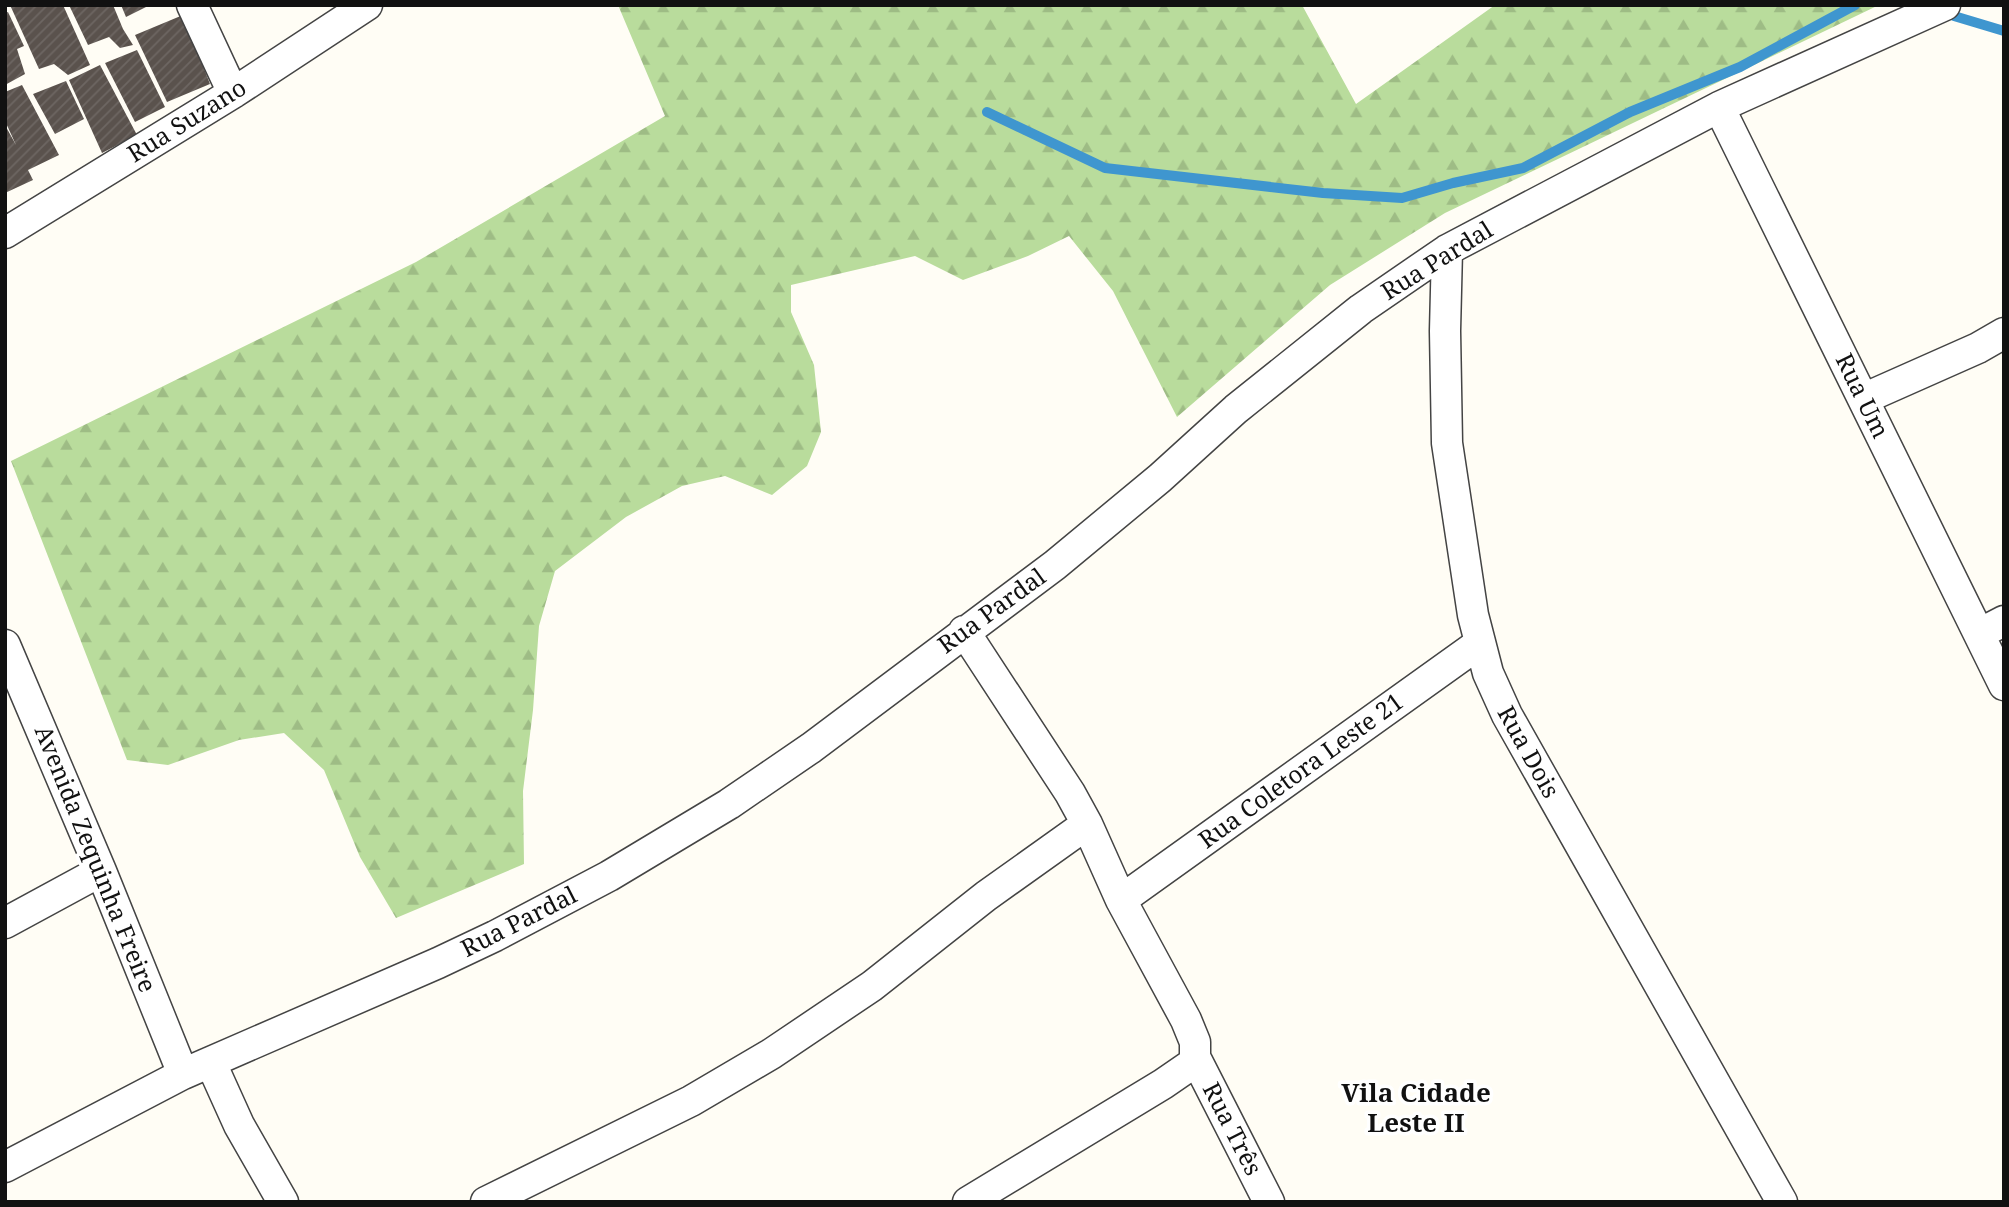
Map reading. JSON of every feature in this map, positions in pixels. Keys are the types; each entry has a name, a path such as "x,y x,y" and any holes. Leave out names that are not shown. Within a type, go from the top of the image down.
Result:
{"street":[{"path":"192,5 233,93"},
{"name":"Rua Suzano","path":"5,233 233,93 367,5"},
{"name":"Rua Pardal","path":"5,1167 183,1074 438,963 609,876 729,804 811,748 1055,565 1160,478 1236,409 1361,309 1447,250 1719,107 1945,5"},
{"name":"Rua Um","path":"1719,107 1863,399 1991,627 2004,685"},
{"name":"Rua Dois","path":"1447,250 1447,443 1473,615 1488,673 1507,715 1782,1202"},
{"path":"1863,399 1978,348 2004,333"},
{"name":"Rua Três","path":"964,631 1070,793 1087,824 1121,900 1186,1020 1195,1042 1195,1057 1269,1202"},
{"name":"Rua Coletora Leste 21","path":"1121,900 1480,643"},
{"name":"Avenida Zequinha Freire","path":"5,645 183,1074"},
{"path":"486,1202 691,1101 771,1054 872,986 986,896 1087,824"},
{"path":"5,923 101,871"},
{"path":"968,1202 1163,1084 1195,1062 1195,1057"},
{"path":"211,1063 239,1125 283,1202"}],"green space":[{"path":"618,5 1302,5 1356,104 1495,5 1879,5 1445,213 1330,285 1177,417 1113,291 1069,236 1028,256 963,280 915,256 791,285 791,312 814,365 821,432 807,466 772,495 725,476 682,486 626,517 555,571 539,626 533,710 523,791 524,864 396,918 360,857 324,770 284,733 239,740 168,765 127,760 11,461 416,262 665,116"}],"building":[{"path":"10,5 63,5 90,65 68,75 54,64 39,69"},
{"path":"69,5 113,5 133,45 120,48 109,37 88,45"},
{"path":"121,5 150,5 126,17"},
{"path":"8,12 24,46 17,49 25,74 5,85 5,13"},
{"path":"183,15 210,84 167,102 135,35"},
{"path":"137,50 165,107 135,122 105,63"},
{"path":"100,65 137,135 102,153 69,80"},
{"path":"66,81 84,119 55,134 33,94"},
{"path":"22,85 59,155 28,170 33,180 5,193 5,125 16,145 5,121 5,92"}],"waterway":[{"path":"987,112 1105,168 1323,193 1402,198 1453,183 1523,168 1630,112 1740,67 1855,5"},
{"path":"1945,11 2004,31"}],"district":[{"name":"Vila Cidade Leste II","path":"1416,1108"}]}
